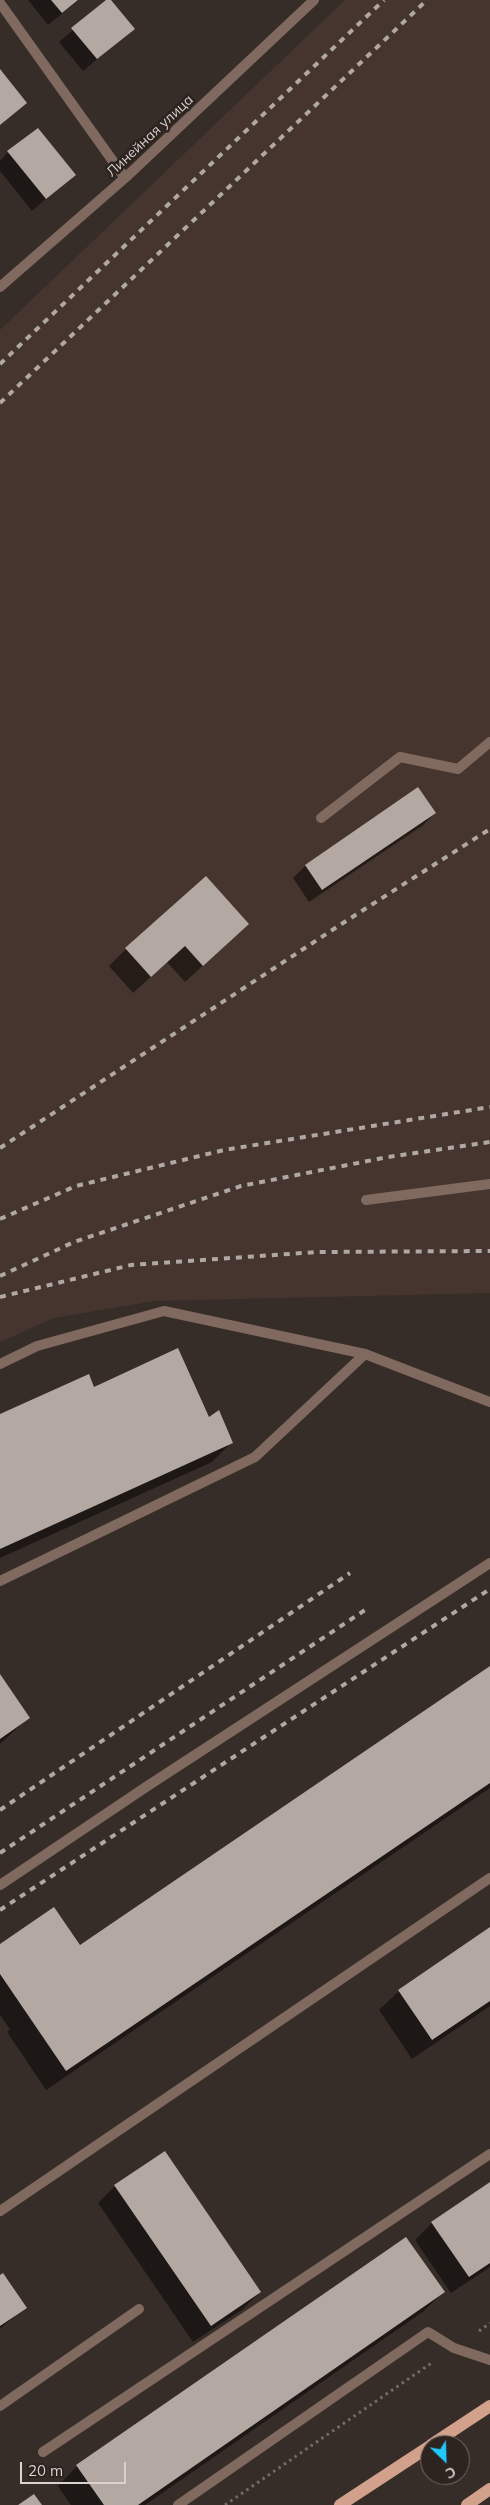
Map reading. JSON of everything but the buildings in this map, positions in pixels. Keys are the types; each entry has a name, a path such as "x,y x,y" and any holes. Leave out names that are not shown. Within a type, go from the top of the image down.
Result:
{"main road":[{"path":"446,2435 490,2406"},
{"path":"340,2505 420,2452"},
{"path":"467,2505 490,2489"}],"street":[{"name":"Линейная улица","path":"0,287 125,178 314,0"},
{"path":"0,3 125,178"},
{"path":"321,818 400,757 458,769 490,742"},
{"path":"366,1200 490,1184"},
{"path":"0,1364 37,1346 164,1311 365,1354 490,1402"},
{"path":"0,1581 255,1457 365,1354"},
{"path":"0,1885 149,1785 490,1563"},
{"path":"0,2211 490,1878"},
{"path":"43,2452 490,2154"},
{"path":"0,2406 139,2309"},
{"path":"178,2505 428,2332 454,2348 490,2360"}],"path":[{"path":"225,2505 490,2323"}],"shaded area":[{"path":"345,0 490,0 490,1293 154,1301 54,1318 0,1342 0,330"}],"railway":[{"path":"0,364 384,0"},
{"path":"0,403 427,0"},
{"path":"0,1148 490,829"},
{"path":"0,1219 76,1186 224,1150 490,1107"},
{"path":"0,1276 74,1242 241,1186 388,1157 490,1142"},
{"path":"0,1297 131,1265 317,1252 490,1251"},
{"path":"0,1810 350,1573"},
{"path":"0,1910 490,1589"},
{"path":"0,1853 365,1610"}]}
